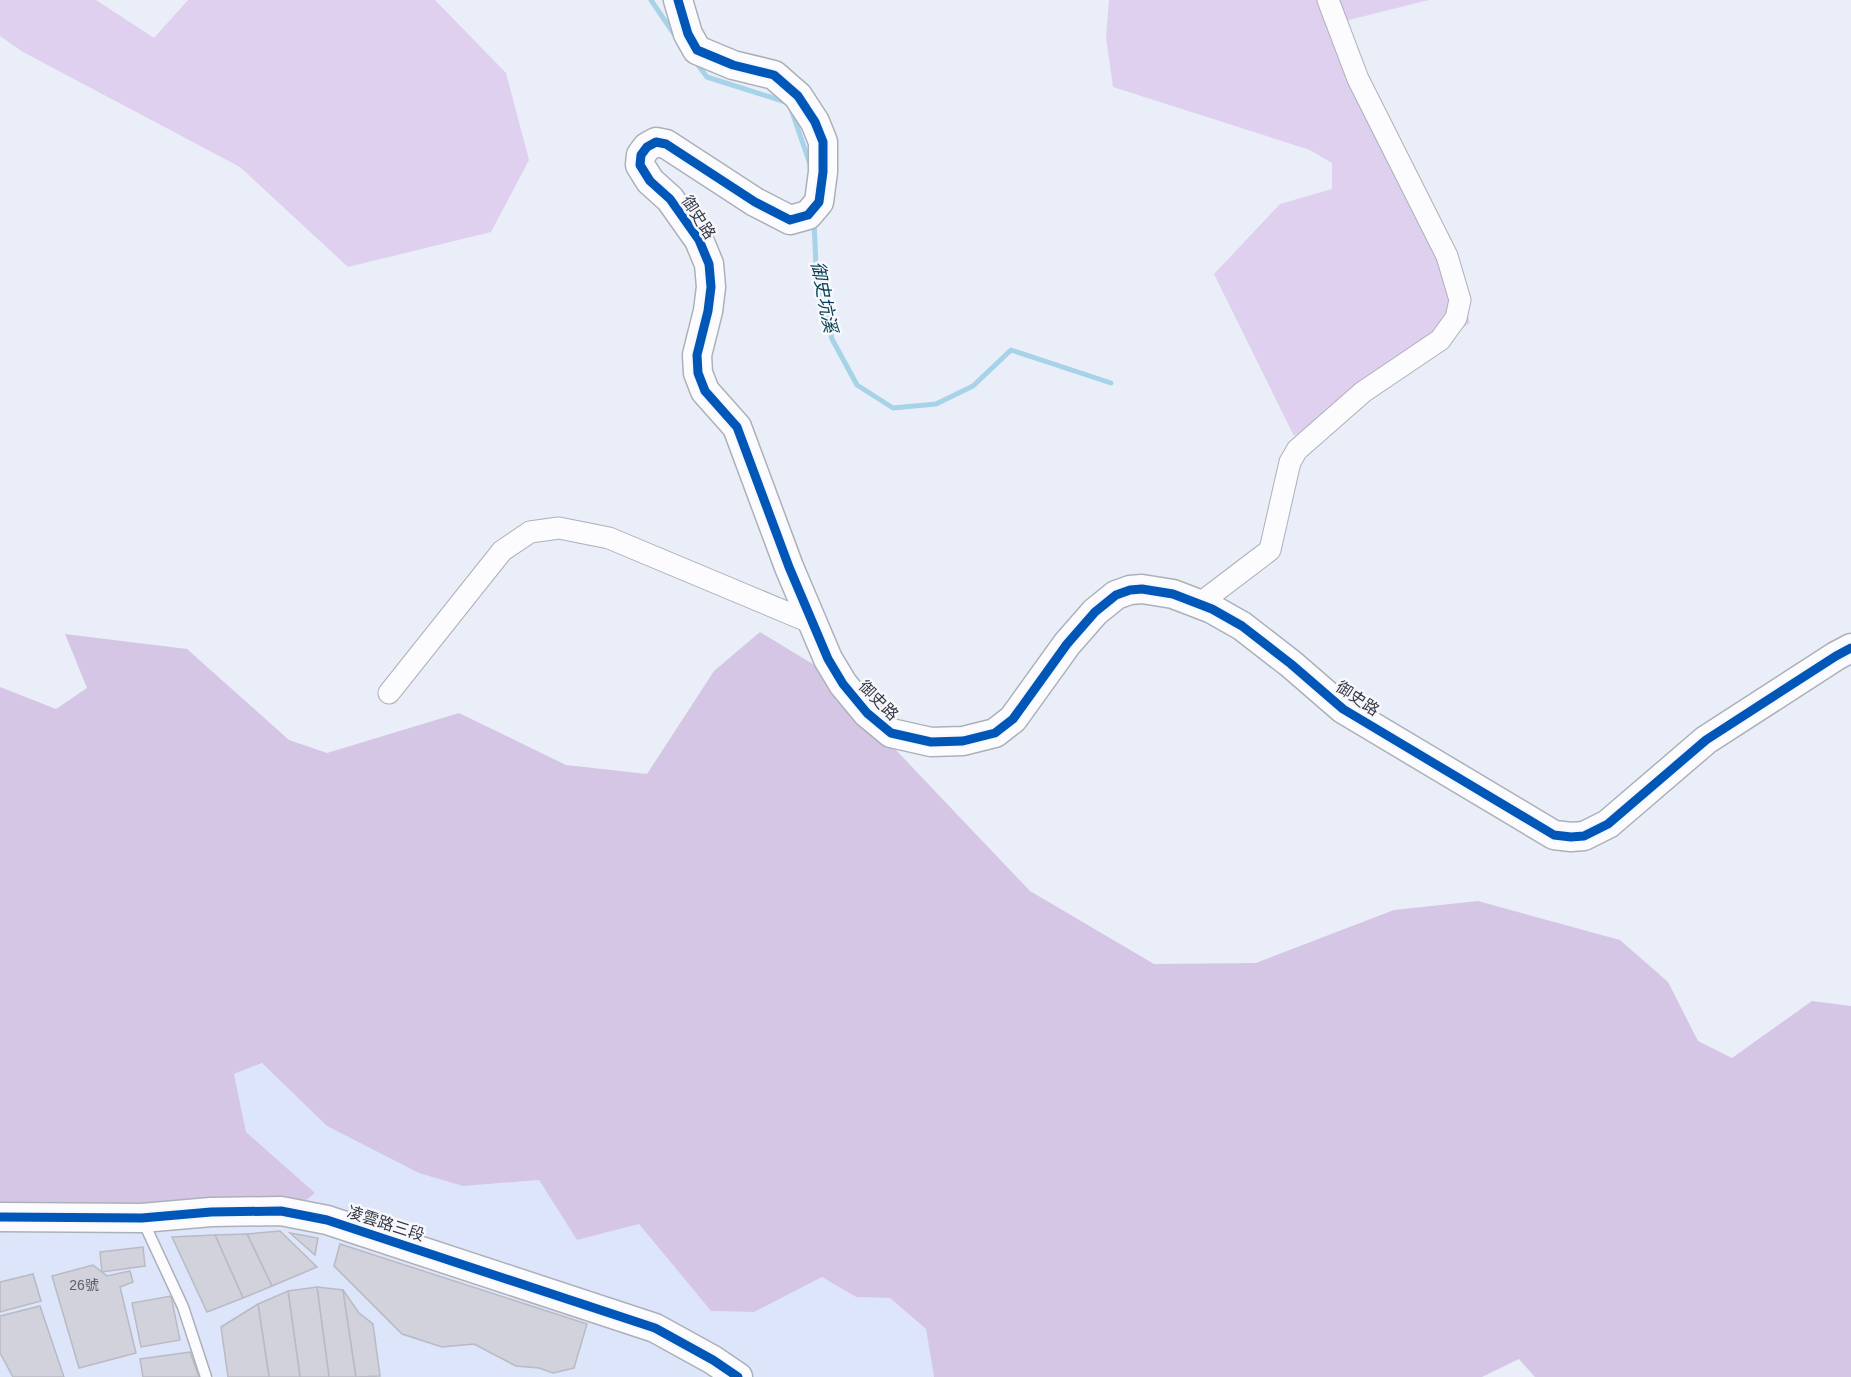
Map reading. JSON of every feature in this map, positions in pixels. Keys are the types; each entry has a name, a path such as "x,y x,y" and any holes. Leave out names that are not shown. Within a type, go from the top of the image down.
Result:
{"street":[{"name":"御史路","path":"678,0 688,34 697,50 733,65 774,75 798,96 815,122 823,141 823,172 814,208 790,220 754,202 666,144 656,142 646,147 641,155 640,165 650,181 670,199 699,240 709,264 711,287 708,311 697,355 698,373 705,391 737,427 789,567 828,659 843,684 867,713 891,734 931,742 963,741 995,732 1013,719 1067,644 1095,612 1116,596 1130,590 1142,589 1173,594 1212,609 1242,626 1343,709 1554,835 1584,836 1608,824 1706,740 1851,648"},
{"path":"1198,604 1270,550 1290,462 1297,450 1363,392 1440,340 1456,318 1460,300 1447,256 1358,79 1328,0"},
{"path":"389,693 502,551 530,532 559,528 609,538 812,623"},
{"name":"凌雲路三段","path":"0,1217 142,1218 211,1212 281,1211 327,1220 655,1328 713,1360 738,1377"}],"lane":[{"path":"142,1218 183,1307 206,1377"}],"shaded area":[{"path":"0,0 96,0 154,38 188,0 435,0 506,73 529,160 491,232 348,267 240,167 23,52 0,36"},
{"path":"1109,0 1429,0 1341,22 1455,273 1470,323 1294,436 1214,274 1280,204 1332,189 1332,163 1310,150 1113,87 1106,37"},
{"path":"760,632 816,666 1030,891 1154,964 1256,963 1394,910 1478,901 1620,940 1668,982 1698,1041 1732,1058 1812,1001 1851,1006 1851,1377 1535,1377 1519,1359 1482,1377 934,1377 926,1329 890,1298 856,1297 822,1277 754,1312 711,1311 639,1224 577,1240 539,1180 463,1186 419,1173 327,1126 262,1063 234,1074 246,1132 315,1193 288,1214 0,1210 0,687 56,709 87,688 65,634 187,649 289,740 327,753 459,713 566,765 647,774 714,671"},
{"path":"263,1063 327,1126 463,1186 539,1180 577,1240 639,1224 711,1311 754,1312 822,1277 856,1297 890,1298 926,1329 934,1377 0,1377 0,1210 315,1193 246,1132 234,1074"}],"building":[{"path":"280,1231 317,1267 272,1286 247,1234"},
{"path":"290,1233 318,1238 315,1255"},
{"path":"247,1234 272,1286 243,1298 215,1235"},
{"path":"215,1235 243,1298 207,1312 172,1237"},
{"path":"340,1244 587,1324 574,1368 553,1373 539,1368 516,1366 474,1344 442,1347 402,1334 334,1266"},
{"path":"143,1247 145,1266 102,1272 100,1252"},
{"path":"93,1265 107,1276 130,1271 133,1282 120,1287 136,1353 79,1368 52,1276"},
{"path":"33,1274 41,1301 0,1312 0,1282"},
{"path":"317,1287 343,1290 356,1377 329,1377"},
{"path":"317,1287 329,1377 300,1377 288,1291"},
{"path":"343,1290 359,1313 373,1324 380,1376 356,1377"},
{"path":"288,1291 300,1377 269,1377 258,1304"},
{"path":"171,1296 180,1340 141,1347 132,1303"},
{"path":"258,1304 269,1377 228,1377 221,1327"},
{"path":"40,1306 64,1377 13,1377 0,1353 0,1316"},
{"path":"190,1352 199,1377 143,1377 140,1359"}],"waterway":[{"name":"御史坑溪","path":"651,0 676,37"},
{"name":"御史坑溪","path":"695,61 707,77 789,103 811,167"},
{"name":"御史坑溪","path":"814,221 816,267 832,339 857,385 893,408 936,404 973,386 1011,350 1111,383"}],"cycle path":[{"path":"678,0 688,34 697,50 733,65 774,75 798,96 815,122 823,142 823,172 819,202 808,215 790,220 755,202 666,144 656,142 647,147 641,155 640,165 650,181 670,199 699,240 709,264 711,287 708,311 697,355 698,373 705,391 737,427 789,567 828,659 843,684 867,713 891,733 931,742 963,741 995,733 1013,719 1067,644 1095,612 1116,595 1142,589 1173,594 1212,609 1242,626 1343,709 1554,835 1584,836 1608,824 1706,740 1851,648"},
{"path":"0,1217 142,1218 211,1212 281,1211 327,1220 655,1328 713,1360 738,1377"}]}
